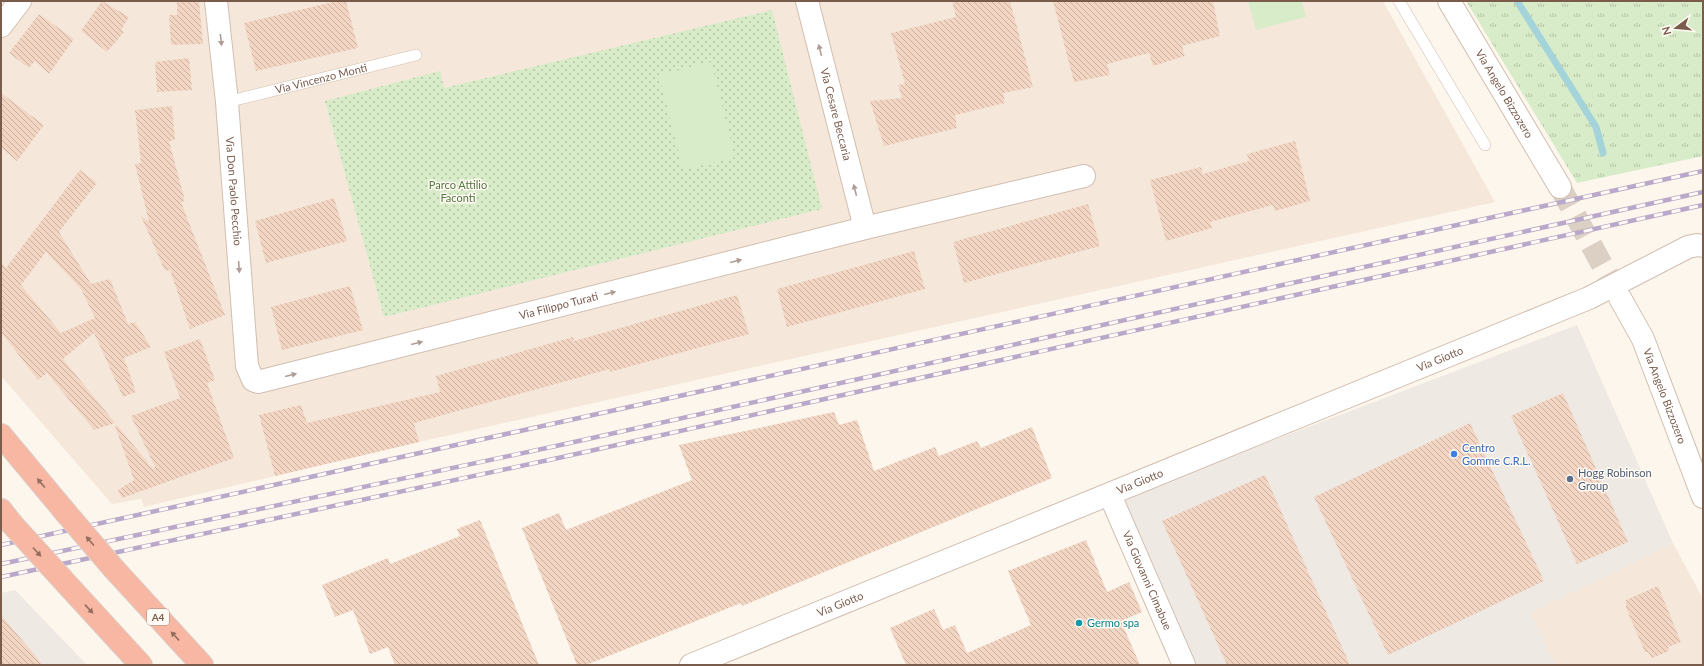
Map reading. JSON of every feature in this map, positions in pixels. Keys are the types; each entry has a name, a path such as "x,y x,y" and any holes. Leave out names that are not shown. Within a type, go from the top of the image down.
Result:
{"highway":[{"name":"A4","path":"1,435 114,569 202,665"},
{"path":"6,517 141,665"}],"street":[{"path":"1,26 20,1"},
{"name":"Via Don Paolo Pecchio","path":"216,1 227,102 247,366 253,380"},
{"name":"Via Cesare Beccaria","path":"807,1 865,228"},
{"name":"Via Angelo Bizzozero","path":"1449,1 1560,187"},
{"name":"Via Filippo Turati","path":"253,380 263,382 865,228 1084,176"},
{"name":"Via Giotto","path":"691,665 1589,298 1688,247 1697,245 1703,246"},
{"name":"Via Angelo Bizzozero","path":"1620,298 1643,339 1703,497"},
{"name":"Via Giovanni Cimabue","path":"1110,495 1184,665"}],"lane":[{"path":"1399,1 1484,145"},
{"name":"Via Vincenzo Monti","path":"227,102 416,55"}],"shaded area":[{"path":"30,1 1383,1 1495,202 419,442 144,507 141,499 112,504 1,376 1,39"},
{"path":"1577,325 1673,543 1531,612 1555,665 1193,665 1121,498"},
{"path":"1673,543 1703,599 1703,665 1555,665 1531,612"},
{"path":"15,590 87,665 1,665 1,593"}],"green space":[{"path":"1248,1 1302,1 1306,17 1256,30"},
{"path":"1466,1 1703,1 1703,156 1577,183"},
{"name":"Parco Attilio Faconti","path":"772,10 822,209 384,317 325,101 440,71 444,88"},
{"path":"711,62 735,157 683,170 659,75"}],"building":[{"path":"102,1 129,17 121,30 124,32 107,52 81,31"},
{"path":"177,1 199,1 203,44 171,45 169,15 177,15"},
{"path":"337,1 346,1 358,48 256,71 244,23"},
{"path":"952,1 1010,1 1033,87 1003,93 1005,103 955,115 957,128 884,146 870,101 902,98 898,85 905,84 891,33 956,17"},
{"path":"1053,1 1213,1 1220,36 1182,46 1185,56 1153,66 1149,53 1107,64 1110,75 1074,82"},
{"path":"39,14 74,39 49,74 35,61 29,68 9,53"},
{"path":"189,58 192,90 157,92 155,62"},
{"path":"1,93 44,125 17,161 1,148"},
{"path":"172,106 175,140 169,141 185,201 181,202 225,315 190,329 170,270 165,271 141,216 149,222 135,164 141,163 135,110"},
{"path":"1295,141 1310,201 1275,211 1273,205 1210,222 1212,228 1166,241 1150,180 1201,167 1203,174 1249,161 1247,154"},
{"path":"80,170 97,183 59,232 91,284 110,279 128,324 135,322 151,347 124,358 136,392 123,397 94,333 63,359 115,423 94,430 47,373 38,380 1,332 1,262 6,268","holes":["46,252 81,289 95,318 61,333 21,285"]},
{"path":"334,198 347,241 266,263 255,221"},
{"path":"1088,204 1100,246 964,283 953,242"},
{"path":"914,251 925,289 787,327 777,289"},
{"path":"350,286 363,330 282,350 271,307"},
{"path":"737,295 749,334 610,372 610,369 414,423 419,442 275,476 259,415 301,405 307,423 440,392 436,376 573,337 574,341"},
{"path":"200,339 215,380 207,383 234,458 122,498 118,490 134,480 115,426 117,425 153,469 155,467 131,416 180,398 164,352"},
{"name":"Hogg Robinson Group","path":"1563,393 1628,542 1577,564 1511,416"},
{"path":"834,412 839,425 857,420 874,471 935,447 939,456 977,441 981,448 1032,427 1052,478 742,606 741,603 586,665 577,665 522,528 559,513 566,530 692,480 679,445"},
{"path":"1470,423 1544,581 1388,655 1314,497"},
{"path":"1265,475 1350,665 1227,665 1162,521"},
{"path":"480,520 539,665 395,665 388,647 370,654 353,610 335,617 322,585 388,558 390,564 460,536 457,529"},
{"name":"Germo spa","path":"1086,540 1107,592 1129,582 1142,612 1121,621 1140,665 906,665 890,628 934,609 943,630 955,625 967,653 1031,625 1008,571"},
{"path":"1658,586 1681,642 1668,647 1669,651 1652,658 1648,652 1645,652 1626,608 1626,600"},
{"path":"1,615 43,665 1,665"}],"waterway":[{"path":"1517,1 1596,127 1603,153"}],"tunnel":[{"path":"1560,187 1620,298"}],"railway":[{"path":"1,545 1703,171"},
{"path":"1,564 556,446 1703,192"},
{"path":"1,577 558,458 1703,205"}],"place":[{"name":"Centro Gomme C.R.L.","path":"1454,454"},
{"name":"Hogg Robinson Group","path":"1570,479"},
{"name":"Germo spa","path":"1079,623"}]}
